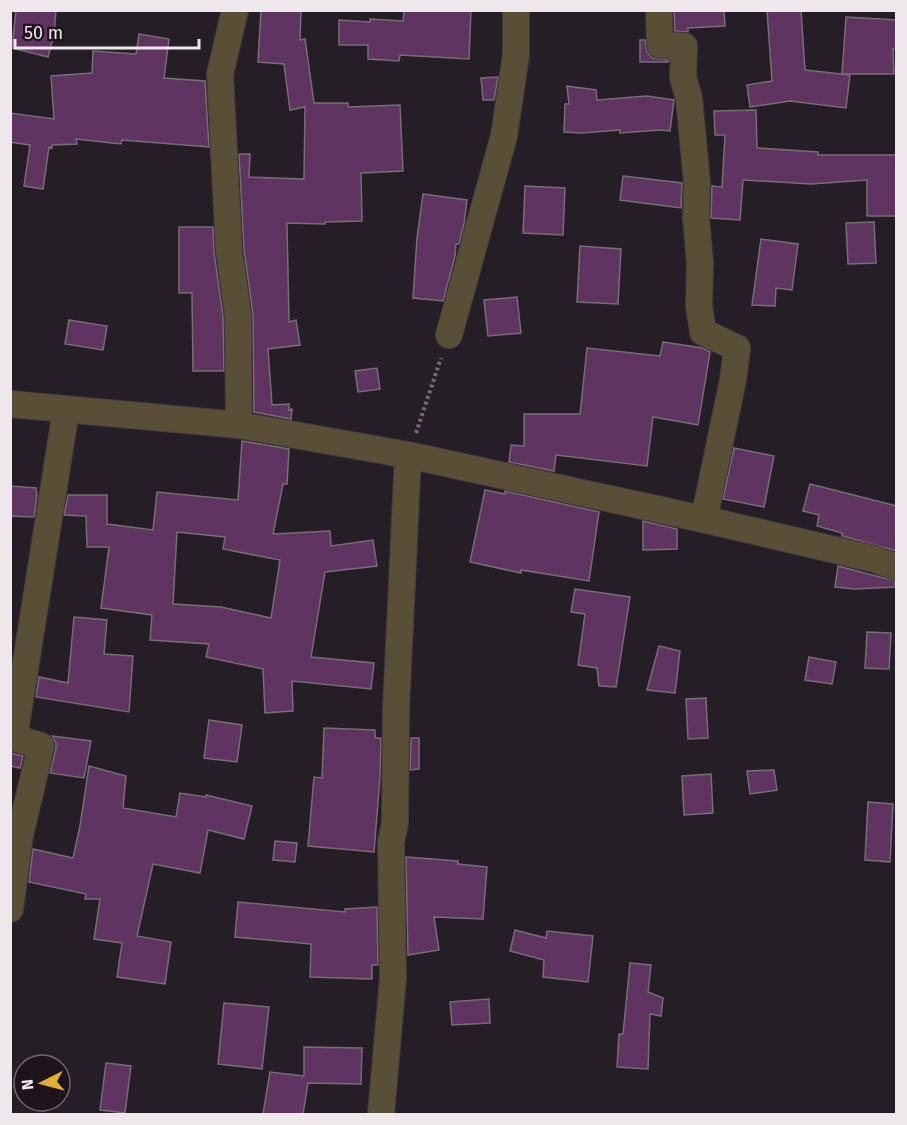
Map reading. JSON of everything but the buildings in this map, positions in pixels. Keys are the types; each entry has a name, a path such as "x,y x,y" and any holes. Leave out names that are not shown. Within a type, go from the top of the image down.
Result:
{"street":[{"path":"235,10 220,74 229,250 238,315 239,425"},
{"path":"449,334 504,136 516,55 516,10"},
{"path":"659,10 660,45 684,46 683,78 689,98 697,183 699,306 703,332 737,348 734,380 704,519"},
{"path":"10,404 239,425 408,455 704,519 874,559 897,567"},
{"path":"10,909 20,835 41,746 14,738 66,410"},
{"path":"381,1114 393,978 391,842 395,823 396,709 408,455"}],"path":[{"path":"408,455 449,334"}]}
